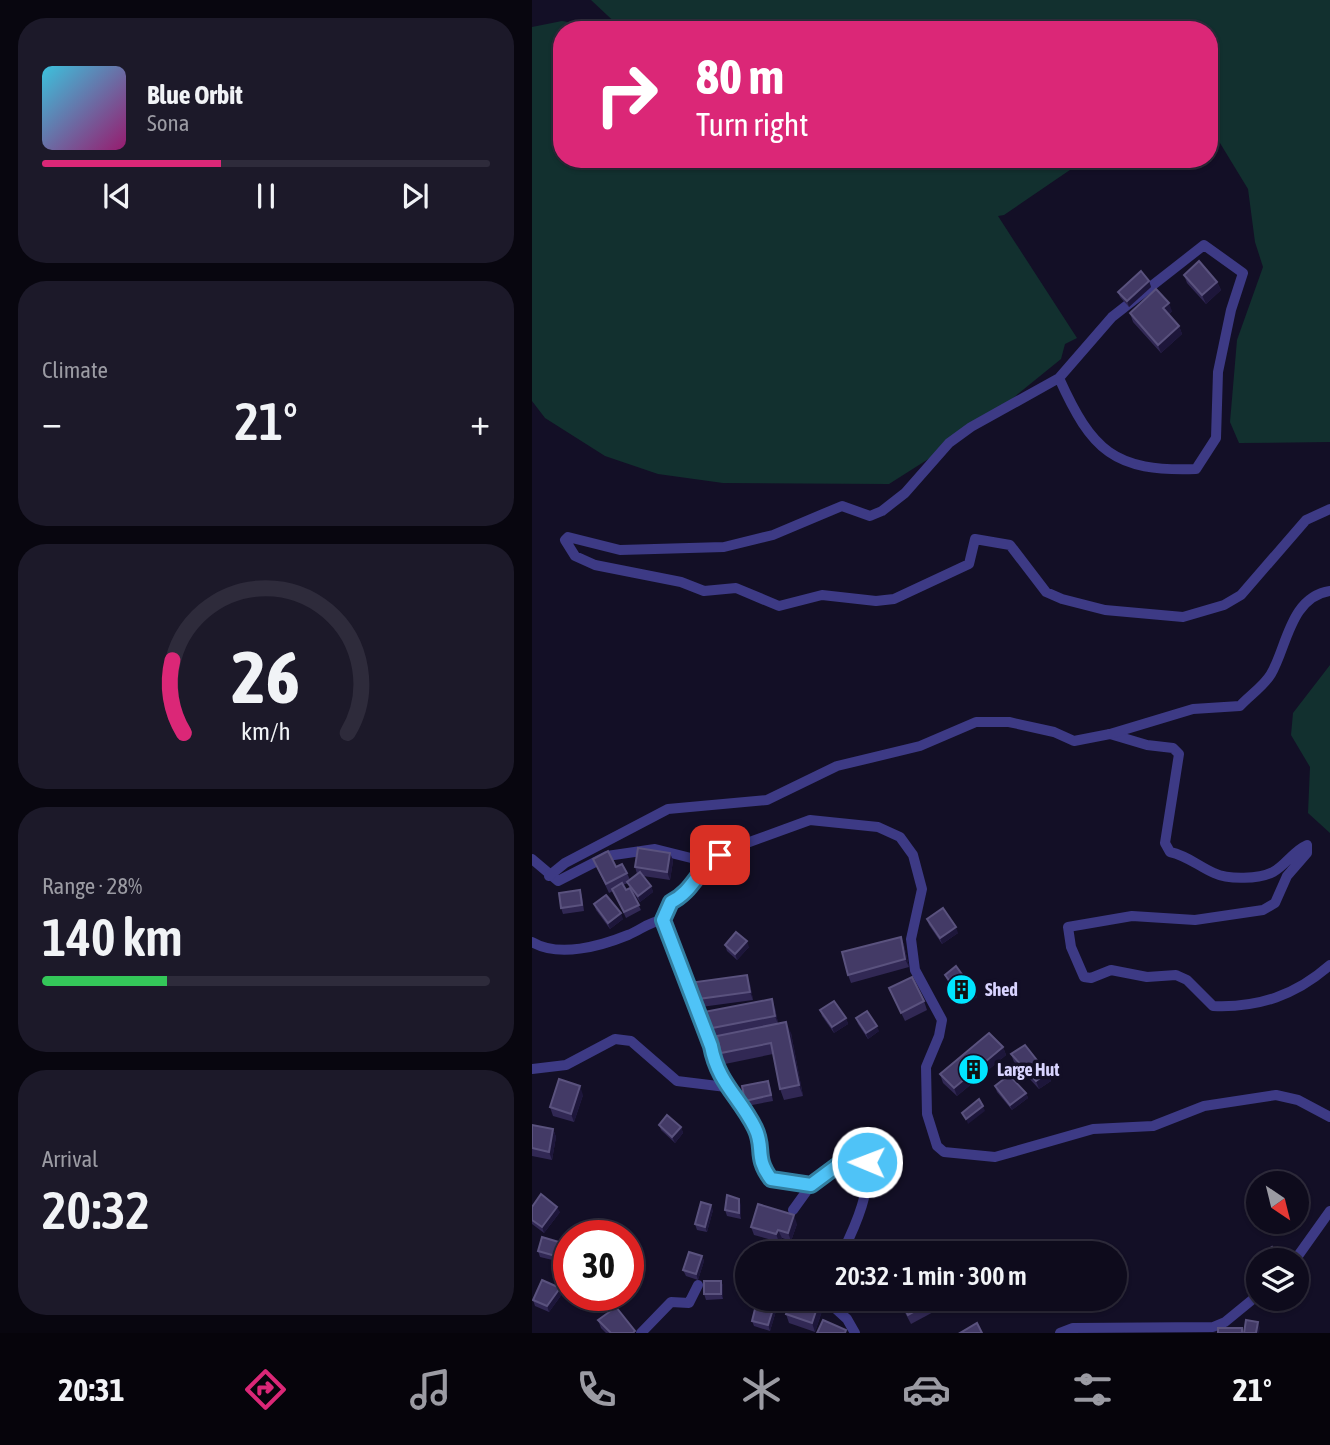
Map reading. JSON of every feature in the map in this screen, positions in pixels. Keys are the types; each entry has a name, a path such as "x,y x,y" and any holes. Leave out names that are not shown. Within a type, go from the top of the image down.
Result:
{"street":[{"path":"1059,378 1091,438 1116,458 1154,470 1196,469 1216,438 1217,372 1231,310 1243,273 1204,245 1112,317 1059,378 971,427 949,443 905,493 882,511 870,516 842,506 773,535 724,547 620,550 568,537 565,540 566,546 575,556 595,565 681,582 704,592 736,588 779,606 822,595 876,601 894,599 969,564 975,539 1010,545 1046,592 1062,599 1105,610 1182,617 1224,605 1241,595 1306,520 1330,509"},
{"path":"550,876 565,863 668,809 767,800 837,766 920,746 976,722 1009,722 1054,732 1074,741 1110,734 1193,709 1240,706 1271,674 1286,631 1295,618 1310,601 1330,591"},
{"path":"1110,734 1147,745 1173,748 1178,754 1165,843 1170,852 1190,857 1216,874 1245,877 1262,876 1276,870 1296,850 1307,845 1307,853 1287,876 1275,903 1263,910 1195,919 1132,916 1068,926 1071,947 1084,977 1091,978 1111,970 1147,977 1176,975 1187,980 1213,1006 1241,1007 1277,1000 1330,964"},
{"path":"811,1185 771,1179 761,1166 755,1128 726,1087 715,1066 711,1046 663,920 671,902 685,895 707,862 733,848 810,820 878,827 900,837 913,855 922,889 911,939 915,970 942,1020 939,1036 926,1067 927,1114 937,1146 944,1152 957,1156 995,1157 1093,1129 1153,1126 1204,1106 1276,1095 1298,1100 1330,1117"},
{"path":"532,859 558,881 607,856 654,849 707,862"},
{"path":"532,942 542,948 583,948 631,934 652,922 663,920"},
{"path":"532,1069 566,1065 615,1039 631,1041 677,1081 726,1087"},
{"path":"793,1210 811,1185 843,1158 861,1152 865,1156 866,1183 858,1217 847,1241"},
{"path":"1304,1248 1330,1211"},
{"path":"641,1333 671,1302 689,1303 698,1285"},
{"path":"1060,1333 1073,1328 1213,1328 1246,1305"},
{"path":"839,1311 848,1319 855,1333"}],"green space":[{"path":"591,0 1330,0 1330,442 1239,443 1230,422 1237,340 1263,267 1255,242 1248,189 1218,140 1218,21 613,21"},
{"path":"553,23 553,168 1073,168 1004,215 998,216 1077,338 1065,344 1061,359 971,432 889,484 723,483 658,474 605,456 545,418 532,401 532,27"},
{"path":"1330,665 1330,833 1308,813 1310,767 1291,735 1293,713"}],"building":[{"path":"1199,261 1217,282 1202,295 1184,275"},
{"path":"1141,271 1149,281 1127,301 1118,292"},
{"path":"1156,289 1169,303 1163,308 1179,326 1158,345 1130,313"},
{"path":"638,848 670,853 667,872 635,867"},
{"path":"608,851 616,867 622,864 627,873 606,884 593,859"},
{"path":"640,872 651,886 638,896 627,882"},
{"path":"622,883 626,890 630,888 639,905 624,912 612,889"},
{"path":"580,890 582,905 561,908 559,893"},
{"path":"606,895 621,913 608,923 594,904"},
{"path":"943,908 956,927 940,938 927,919"},
{"path":"736,932 747,941 735,954 725,945"},
{"path":"901,937 905,959 848,975 842,952"},
{"name":"Shed","path":"956,966 974,991 963,999 945,975"},
{"path":"747,975 750,992 698,999 696,982"},
{"path":"912,977 924,1001 901,1013 889,988"},
{"path":"772,999 775,1016 707,1029 704,1012"},
{"path":"834,1001 846,1018 832,1027 820,1010"},
{"path":"867,1011 877,1026 866,1033 856,1018"},
{"path":"786,1022 799,1085 780,1089 771,1043 721,1053 717,1036"},
{"path":"989,1033 1003,1047 954,1088 940,1074"},
{"path":"1025,1045 1047,1073 1036,1081 1011,1054"},
{"path":"1009,1075 1026,1093 1010,1105 995,1086"},
{"path":"559,1079 580,1086 571,1114 550,1107"},
{"path":"768,1081 771,1095 745,1101 742,1086"},
{"path":"979,1099 983,1106 966,1119 962,1113"},
{"path":"667,1115 681,1127 672,1137 659,1125"},
{"path":"532,1125 553,1129 549,1152 532,1148"},
{"path":"541,1194 557,1207 542,1227 532,1220 532,1207"},
{"path":"727,1195 739,1199 739,1213 725,1210"},
{"path":"701,1202 711,1205 705,1227 695,1224"},
{"path":"758,1204 794,1215 788,1233 778,1230 776,1234 751,1227"},
{"path":"542,1237 553,1240 553,1255 538,1251"},
{"path":"689,1252 702,1256 696,1274 683,1270"},
{"path":"542,1280 553,1285 553,1298 547,1306 533,1300"},
{"path":"704,1281 721,1281 721,1294 704,1294"},
{"path":"610,1311 619,1311 635,1331 611,1333 598,1320"},
{"path":"754,1311 772,1311 768,1325 752,1321"},
{"path":"787,1311 816,1311 812,1323 786,1314"},
{"path":"823,1320 846,1330 845,1333 817,1333"},
{"path":"1246,1320 1258,1322 1256,1333 1244,1333"},
{"path":"977,1323 982,1333 960,1333"},
{"path":"1218,1328 1242,1328 1242,1333 1218,1333"}],"place":[{"name":"Shed","path":"962,989"},
{"name":"Large Hut","path":"974,1069"}],"route":[{"path":"720,855 707,862 685,895 671,902 663,920 696,1013 711,1046 715,1066 726,1087 755,1128 761,1166 771,1179 811,1185 819,1181 843,1158 854,1153 861,1152 867,1162"}]}
